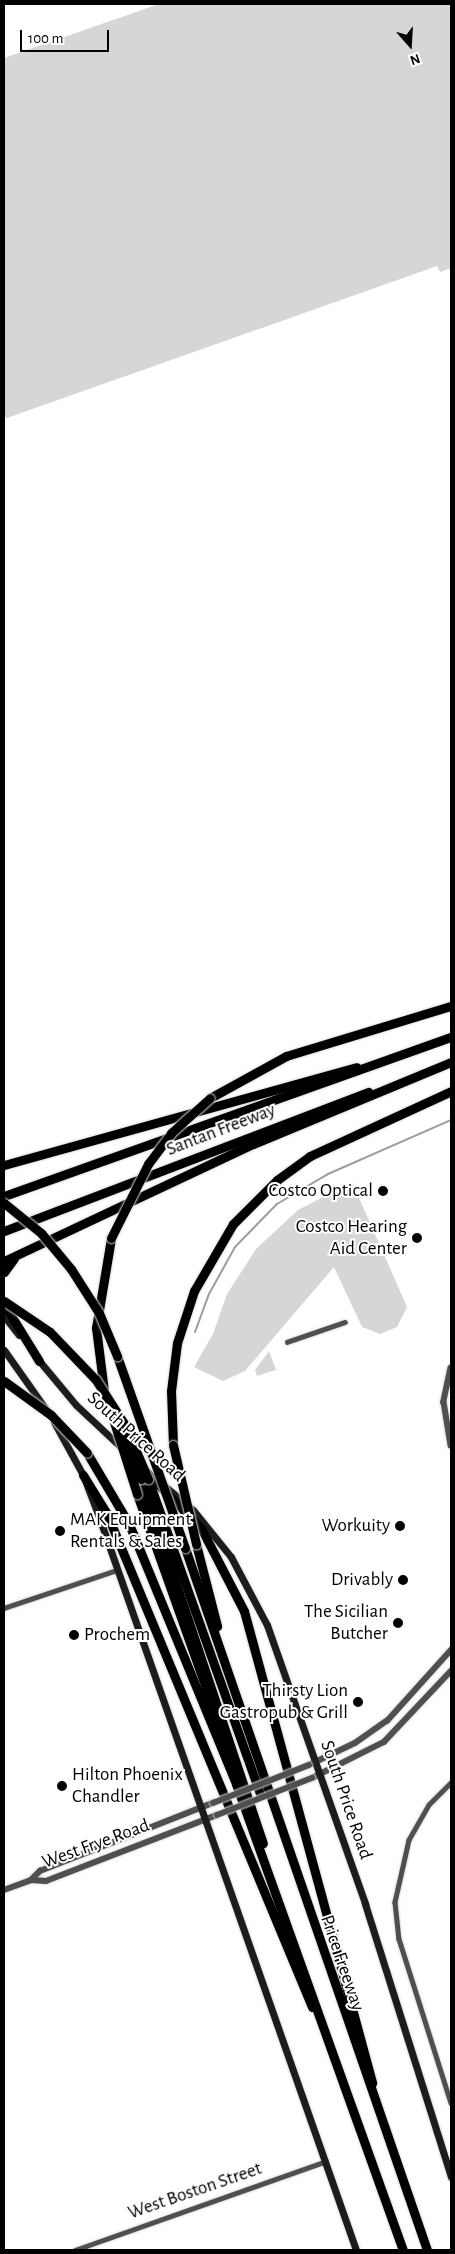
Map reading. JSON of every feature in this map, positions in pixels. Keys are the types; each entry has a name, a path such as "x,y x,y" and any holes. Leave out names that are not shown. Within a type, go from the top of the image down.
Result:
{"highway":[{"path":"267,1863 137,1494 105,1394 96,1328 110,1238 148,1164 177,1127 210,1098 286,1056 451,1006"},
{"name":"Santan Freeway","path":"4,1196 451,1037"},
{"path":"4,1165 412,1051"},
{"path":"4,1261 253,1144 451,1062"},
{"name":"Santan Freeway","path":"4,1231 451,1062"},
{"path":"231,1684 173,1445 171,1391 177,1343 194,1291 233,1224 277,1180 310,1156 451,1091"},
{"path":"4,1203 41,1233 71,1269 99,1313 117,1356 231,1684"},
{"path":"4,1272 16,1255"},
{"path":"4,1304 39,1360"},
{"path":"4,1304 50,1340 88,1380 120,1427 145,1479 273,1828 287,1855"},
{"path":"4,1382 51,1414 87,1453 129,1524 267,1863"},
{"path":"135,1460 201,1528 244,1611 379,2118"},
{"path":"83,1475 107,1514 347,2091"},
{"path":"145,1479 260,1824 267,1863"},
{"name":"Price Freeway","path":"231,1684 287,1855 427,2250"},
{"name":"Price Freeway","path":"267,1863 403,2250"}],"main road":[{"name":"South Price Road","path":"4,1316 89,1418 193,1510 245,1580 273,1640 317,1762 451,2177"},
{"path":"4,1350 35,1392 83,1475 356,2250"}],"street":[{"path":"287,1342 345,1322"},
{"path":"451,1368 444,1402 451,1445"},
{"path":"4,1608 117,1570"},
{"name":"West Frye Road","path":"31,1880 40,1871 317,1762 387,1721 451,1650"},
{"name":"West Frye Road","path":"4,1890 31,1880 46,1881 321,1774 384,1742 451,1671"},
{"path":"451,1783 429,1805 409,1840 395,1902 399,1939 451,2103"},
{"path":"129,1836 133,1846"},
{"name":"West Boston Street","path":"75,2250 326,2161"}],"shaded area":[{"path":"159,4 451,4 451,268 440,272 437,266 4,419 4,58"},
{"path":"352,1182 407,1307 397,1327 380,1334 362,1327 334,1267 245,1371 223,1381 194,1367 213,1334 227,1294 256,1249 298,1210"},
{"path":"269,1351 276,1370 257,1376 255,1370"}],"waterway":[{"path":"195,1332 209,1294 235,1247 277,1204 328,1174 451,1120"}],"place":[{"name":"Costco Optical","path":"383,1191"},
{"name":"Costco Hearing Aid Center","path":"417,1238"},
{"name":"Workuity","path":"400,1526"},
{"name":"MAK Equipment Rentals & Sales","path":"60,1531"},
{"name":"Drivably","path":"403,1580"},
{"name":"The Sicilian Butcher","path":"398,1623"},
{"name":"Prochem","path":"74,1635"},
{"name":"Thirsty Lion Gastropub & Grill","path":"358,1702"},
{"name":"Hilton Phoenix Chandler","path":"62,1786"}]}
